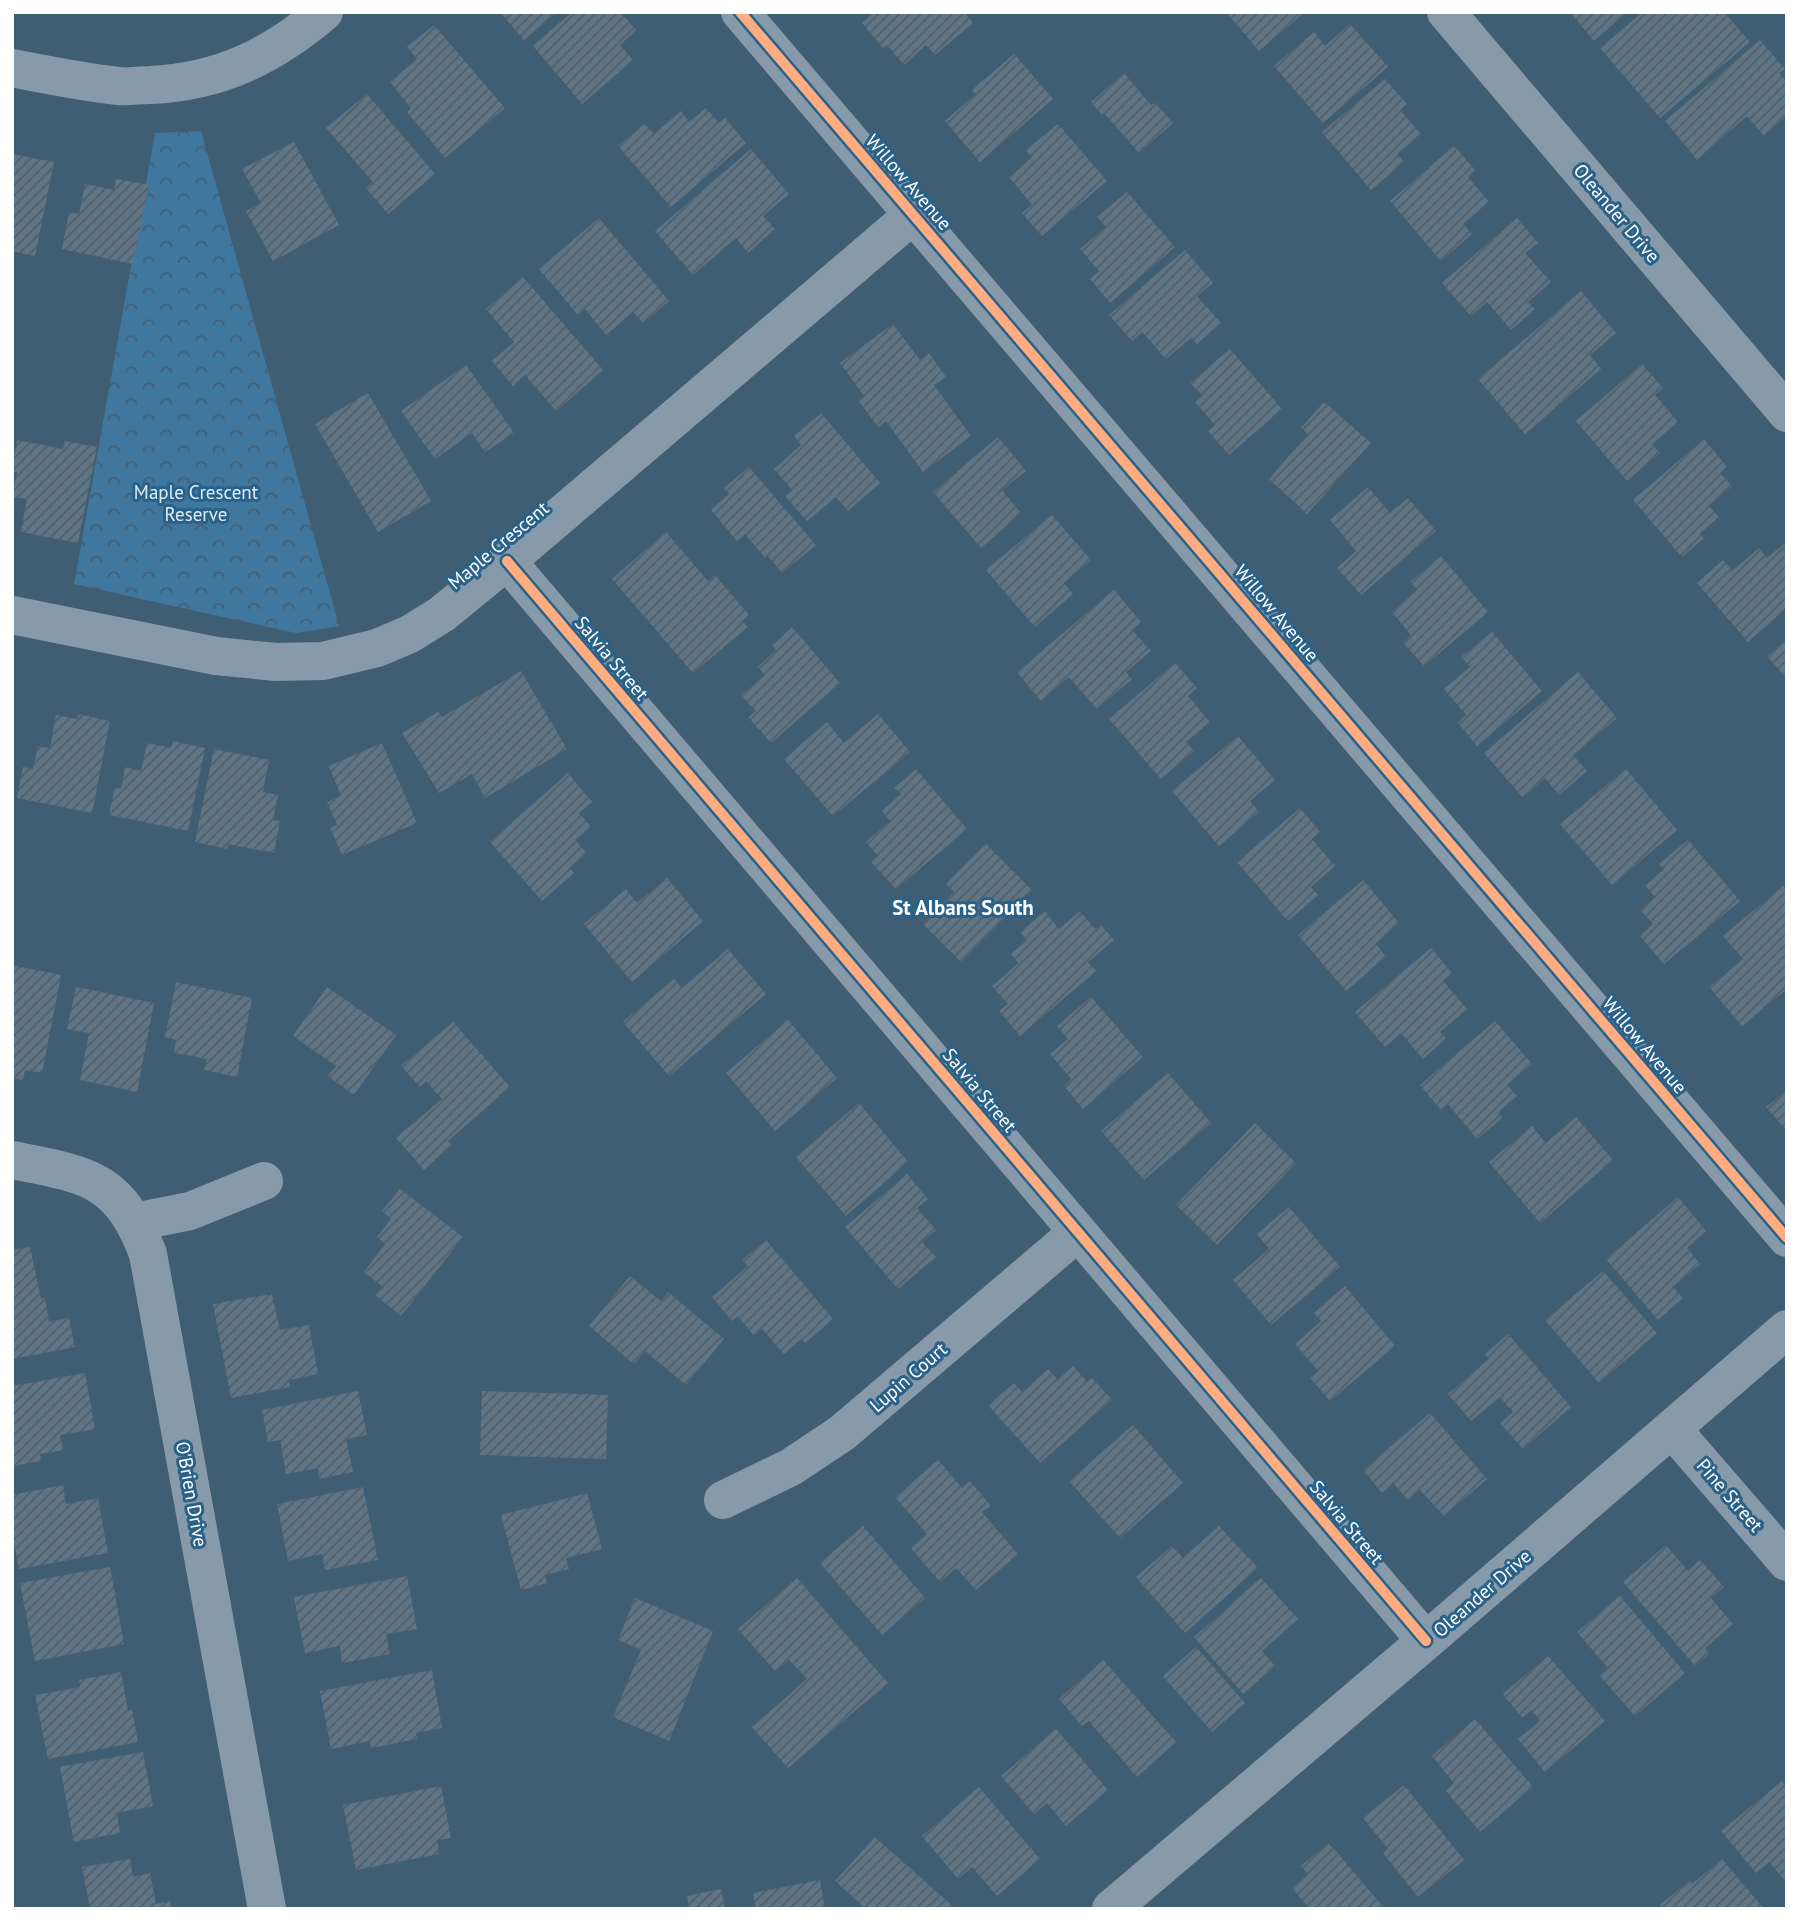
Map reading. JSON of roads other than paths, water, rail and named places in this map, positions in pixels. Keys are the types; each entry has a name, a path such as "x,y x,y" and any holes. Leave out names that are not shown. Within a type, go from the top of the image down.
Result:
{"street":[{"path":"12,68 120,86 176,84 220,74 254,61 290,39 324,12"},
{"name":"Willow Avenue","path":"740,12 1787,1238"},
{"name":"Oleander Drive","path":"1446,12 1787,413"},
{"name":"Maple Crescent","path":"12,615 216,656 276,662 323,661 377,648 410,634 442,614 507,561 914,214"},
{"name":"Salvia Street","path":"507,561 1426,1641"},
{"name":"O'Brien Drive","path":"12,1160 83,1175 115,1196 128,1209 148,1254 267,1909"},
{"path":"135,1222 190,1211 264,1181"},
{"name":"Lupin Court","path":"723,1500 791,1467 842,1433 1078,1232"},
{"name":"Oleander Drive","path":"1111,1909 1787,1329"},
{"name":"Pine Street","path":"1672,1429 1787,1562"}],"district":[{"name":"St Albans South","path":"963,908"}],"park label":[{"name":"Maple Crescent Reserve","path":"196,503"}]}
